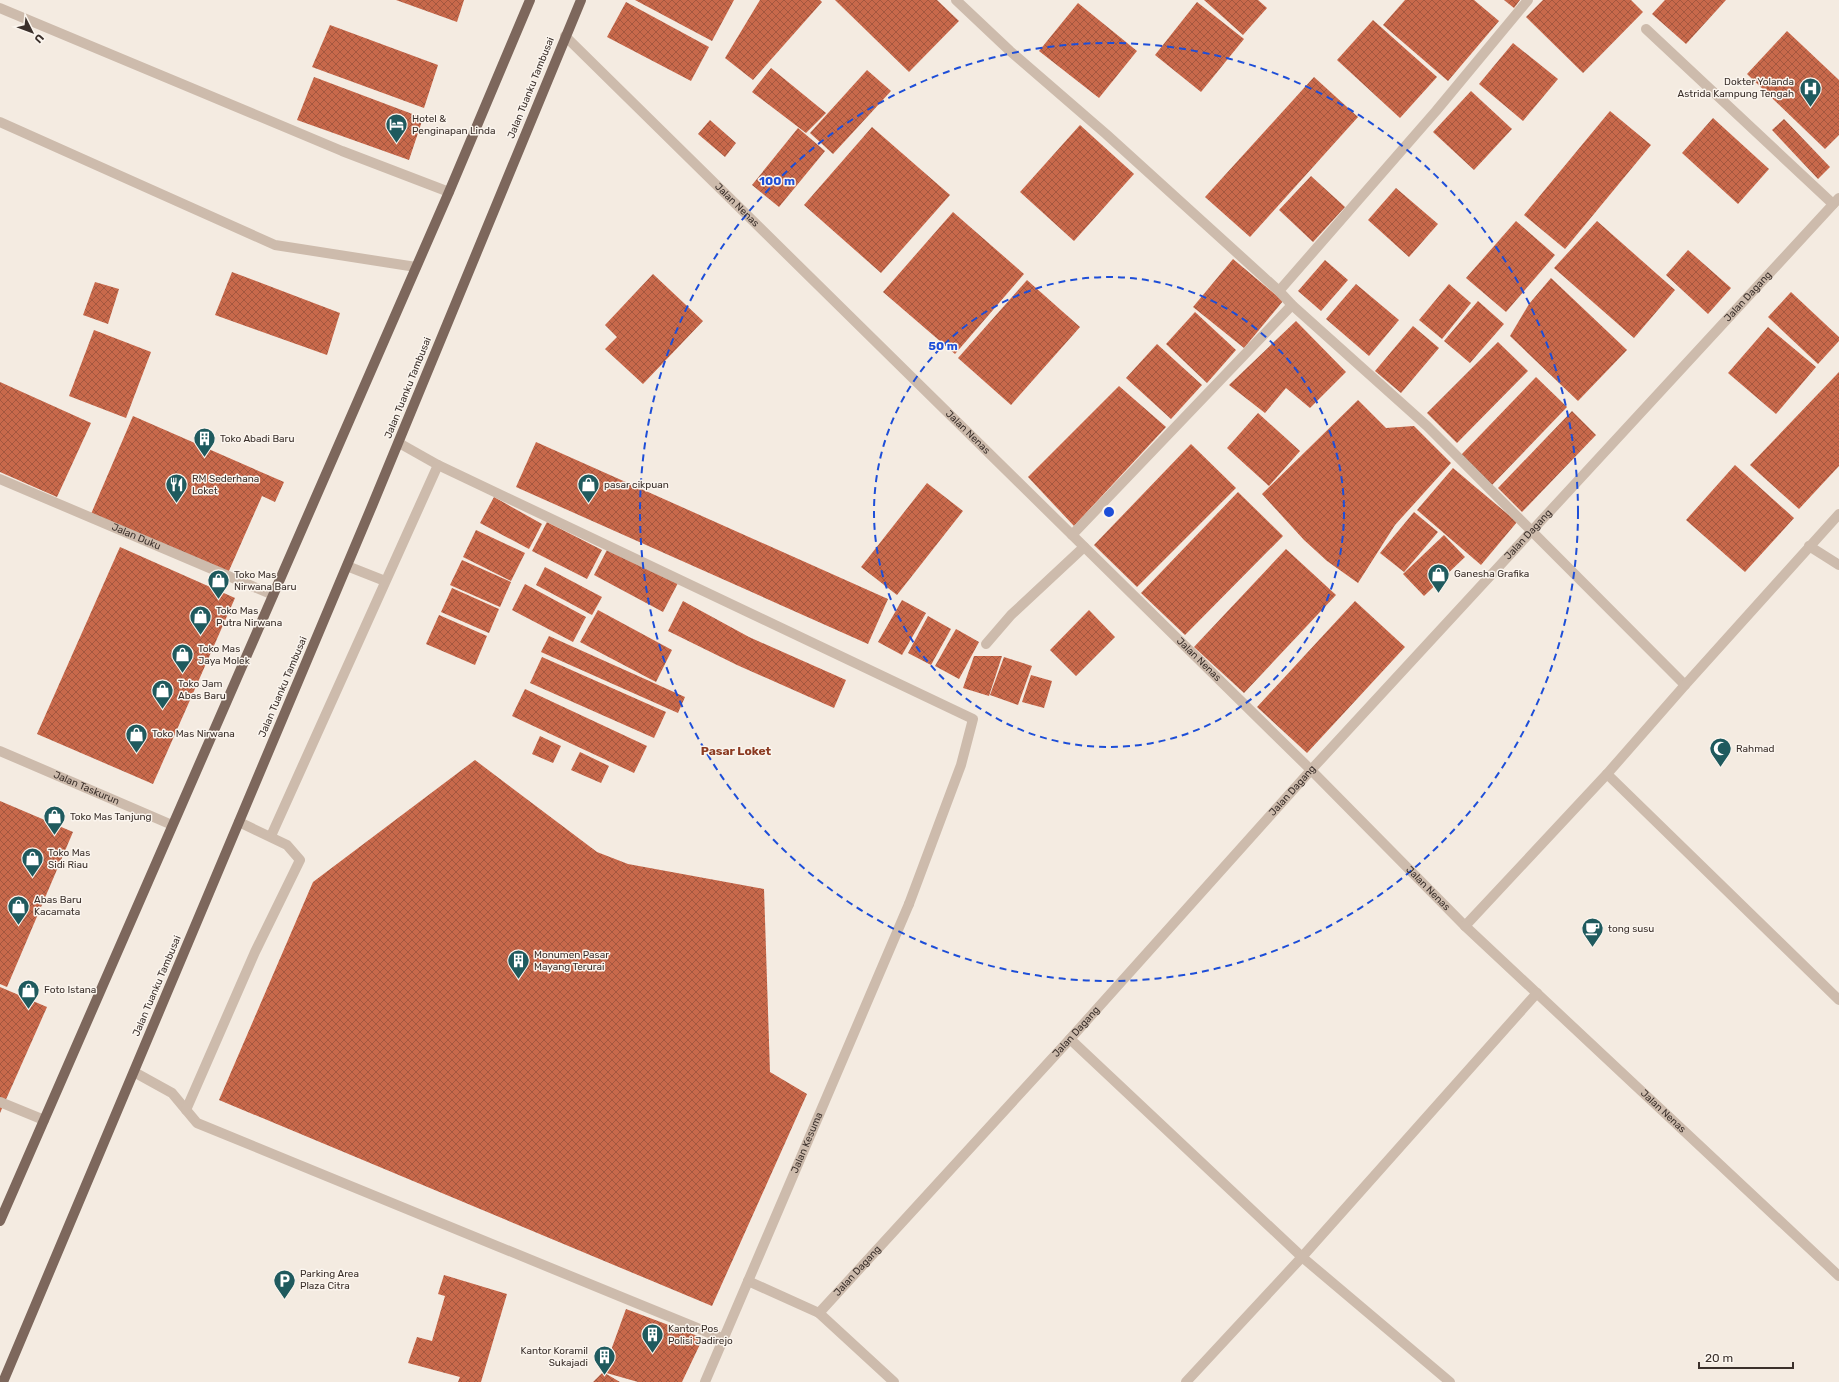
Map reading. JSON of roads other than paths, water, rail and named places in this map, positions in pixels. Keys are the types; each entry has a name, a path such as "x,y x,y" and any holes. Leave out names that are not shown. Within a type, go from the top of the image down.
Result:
{"main road":[{"path":"0,1221 449,192 530,0"},
{"name":"Jalan Tuanku Tambusai","path":"3,1382 399,443 581,0"}],"street":[{"path":"956,0 1010,51 1106,134 1279,291 1292,305 1427,426 1685,685"},
{"path":"1279,291 1436,111 1528,0"},
{"path":"0,8 342,151 449,192"},
{"path":"1646,29 1836,201"},
{"name":"Jalan Nenas","path":"565,36 1311,770 1465,926 1839,1276"},
{"path":"0,122 275,245 416,267"},
{"name":"Jalan Dagang","path":"819,1313 1070,1039 1311,770 1836,201"},
{"path":"1072,535 1292,305"},
{"path":"270,836 438,464 399,443"},
{"name":"Jalan Kesuma","path":"438,464 973,719 961,765 909,904 705,1382"},
{"name":"Jalan Duku","path":"0,479 273,595"},
{"path":"1465,926 1607,774 1839,514"},
{"path":"986,644 1011,615 1084,546"},
{"path":"1809,546 1839,565"},
{"path":"347,566 385,582"},
{"name":"Jalan Taskurun","path":"0,751 172,825"},
{"path":"1607,774 1839,1000"},
{"path":"186,1110 255,952 300,860 287,845 239,822"},
{"path":"1186,1382 1302,1257 1537,993"},
{"path":"1070,1039 1302,1257 1450,1382"},
{"path":"134,1072 172,1093 197,1123 724,1339"},
{"path":"0,1102 44,1120"},
{"path":"748,1281 819,1313 894,1382"}],"place":[{"name":"Dokter Yolanda Astrida Kampung Tengah","path":"1810,108"},
{"name":"Hotel & Penginapan Linda","path":"397,144"},
{"name":"Toko Abadi Baru","path":"205,458"},
{"name":"RM Sederhana Loket","path":"176,504"},
{"name":"pasar cikpuan","path":"588,504"},
{"name":"Ganesha Grafika","path":"1438,594"},
{"name":"Toko Mas Nirwana Baru","path":"219,600"},
{"name":"Toko Mas Putra Nirwana","path":"201,636"},
{"name":"Toko Mas Jaya Molek","path":"182,674"},
{"name":"Toko Jam Abas Baru","path":"163,710"},
{"name":"Toko Mas Nirwana","path":"137,754"},
{"name":"Rahmad","path":"1721,768"},
{"name":"Toko Mas Tanjung","path":"54,836"},
{"name":"Toko Mas Sidi Riau","path":"32,878"},
{"name":"Abas Baru Kacamata","path":"18,926"},
{"name":"tong susu","path":"1592,948"},
{"name":"Monumen Pasar Mayang Terurai","path":"519,980"},
{"name":"Foto Istana","path":"29,1010"},
{"name":"Parking Area Plaza Citra","path":"285,1300"},
{"name":"Kantor Pos Polisi Jadirejo","path":"652,1354"},
{"name":"Kantor Koramil Sukajadi","path":"604,1376"}],"district":[{"name":"Pasar Loket","path":"736,751"}]}
